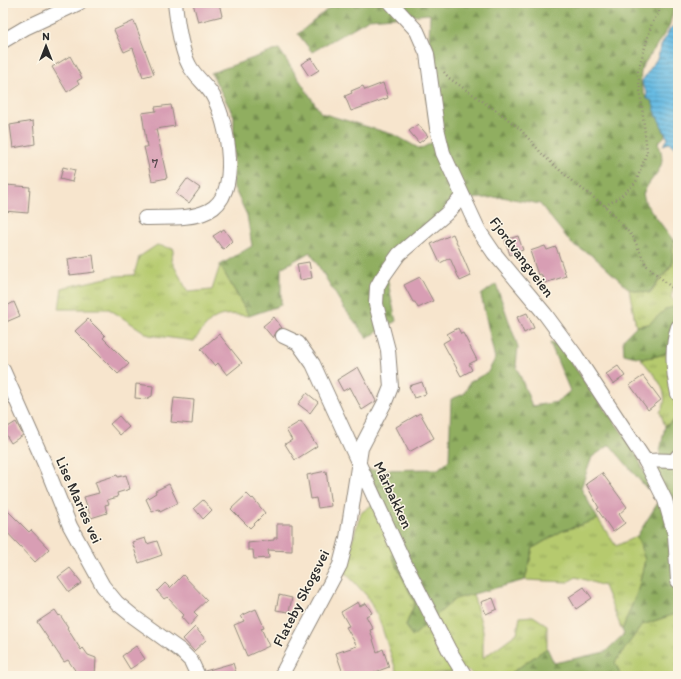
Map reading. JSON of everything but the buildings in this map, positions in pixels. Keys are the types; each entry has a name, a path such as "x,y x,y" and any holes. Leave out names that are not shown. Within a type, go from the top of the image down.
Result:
{"street":[{"path":"3,41 25,28 79,3"},
{"path":"145,218 195,216 207,212 222,198 228,179 228,153 223,121 213,96 189,65 175,3"},
{"name":"Fjordvangveien","path":"391,3 417,31 427,54 437,128 443,152 462,197 479,231 494,253 545,314 576,356 646,462 669,511 675,535 678,581"},
{"name":"Flateby Skogsvei","path":"281,676 340,565 347,538 361,448 385,402 392,380 388,350 376,304 377,287 399,254 462,197"},
{"path":"678,327 674,340 675,379 678,394"},
{"name":"Mårbakken","path":"283,336 298,343 313,364 420,594 449,650 465,676"},
{"name":"Lise Maries vei","path":"3,370 48,469 70,526 103,586 117,603 181,651 191,661 198,676"},
{"path":"646,462 650,460 661,462 674,461 678,456"}],"path":[{"path":"605,206 620,197 636,182 647,152 638,72 652,23 660,13 659,3"},
{"path":"442,69 449,78 504,116 520,129 544,156 573,182 605,206 633,237 646,265 678,293"}],"green space":[{"path":"335,3 675,3 669,27 642,67 641,75 644,94 646,98 652,101 665,136 658,143 662,159 661,165 643,194 646,204 673,240 672,264 649,293 629,289 593,256 572,244 540,204 502,197 469,199 443,212 387,277 396,321 367,338 344,308 310,252 281,268 281,305 249,316 220,265 252,246 247,215 233,186 234,116 211,73 279,49 321,113 395,135 420,149 433,142 427,101 430,14 369,19 312,52 298,34"},
{"path":"673,240 678,243 678,283 675,283 671,297 677,306 666,310 649,324 636,326 629,289 650,293 672,265"},
{"path":"157,245 174,249 171,260 188,292 212,290 220,265 249,316 223,315 217,317 206,326 194,341 149,335 109,309 59,309 62,288 115,276 134,275 139,257"},
{"path":"496,284 518,347 516,365 532,406 557,402 570,391 550,343 557,343 632,446 652,487 647,489 610,445 592,457 581,488 598,519 562,531 533,548 525,580 455,599 412,637 406,625 415,603 392,556 400,539 367,470 438,469 449,460 451,399 464,394 470,382 488,372 495,359 481,295"},
{"path":"677,306 678,315 672,334 671,350 659,356 648,358 624,354 623,339 636,326 649,324 666,309"},
{"path":"678,346 676,398 678,418 665,426 660,412 664,405 665,398 663,391 656,377 641,359 665,354"},
{"path":"678,418 678,613 642,625 615,662 621,676 507,676 547,648 554,663 605,652 624,634 622,630 638,590 645,560 637,536 659,501 656,472 665,426"},
{"path":"381,498 400,540 392,556 415,603 406,625 412,636 455,599 473,594 483,630 483,658 517,633 520,617 533,616 547,625 547,648 507,676 474,676 469,671 398,676 380,622 367,596 343,570 361,513"},
{"path":"598,519 616,546 637,536 645,560 638,590 622,630 604,586 576,577 568,582 525,580 533,548 562,531"},
{"path":"678,613 678,676 621,676 615,662 642,625"}],"water":[{"path":"678,13 678,149 669,143 663,145 668,139 657,116 652,101 646,98 647,93 642,81 658,57 661,46 670,29 677,22"}]}
